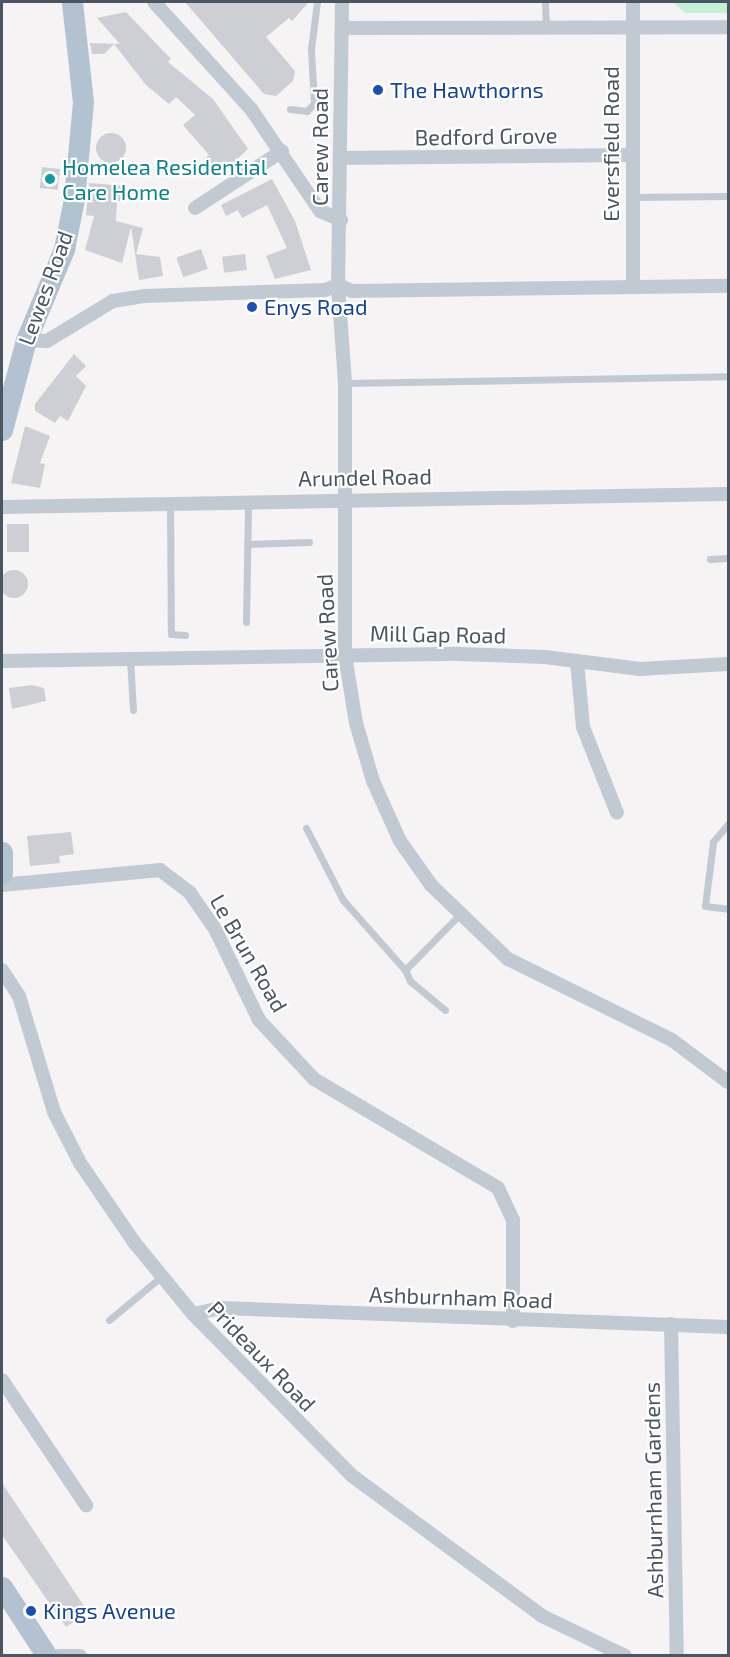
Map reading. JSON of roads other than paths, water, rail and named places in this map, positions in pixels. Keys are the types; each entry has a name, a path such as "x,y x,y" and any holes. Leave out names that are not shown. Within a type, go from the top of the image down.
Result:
{"main road":[{"name":"Lewes Road","path":"2,430 26,340 63,249 74,199 83,102 72,2"},
{"path":"2,852 2,873"},
{"path":"2,1587 47,1656"}],"street":[{"path":"154,2 282,151 320,211 341,220"},
{"name":"Carew Road","path":"342,2 341,220 338,285 345,383 345,655 356,723 373,781 400,841 459,915 508,959 672,1040 729,1082"},
{"name":"Eversfield Road","path":"633,2 633,287"},
{"path":"342,28 729,27"},
{"path":"195,208 282,151"},
{"name":"Bedford Grove","path":"341,158 632,155"},
{"path":"26,340 47,341 113,301 338,285 352,291 729,286"},
{"name":"Arundel Road","path":"2,507 249,499 729,494"},
{"name":"Mill Gap Road","path":"2,661 345,655 577,661 640,669 729,664"},
{"path":"577,661 583,727 617,813"},
{"name":"Le Brun Road","path":"2,885 160,870 190,893 214,928 260,1020 315,1079 498,1188 513,1220 513,1321"},
{"name":"Prideaux Road","path":"2,970 18,996 54,1112 80,1162 162,1276 193,1314 351,1475 542,1616 625,1656"},
{"name":"Ashburnham Road","path":"193,1314 222,1308 513,1321 671,1323 729,1327"},
{"name":"Ashburnham Gardens","path":"671,1323 677,1656"},
{"path":"2,1380 14,1404 86,1505"},
{"path":"2,1412 14,1404"},
{"path":"57,1656 80,1656"}],"lane":[{"path":"290,109 306,111 314,103 311,49 317,2"},
{"path":"545,2 546,26"},
{"path":"632,196 729,196"},
{"path":"345,383 729,376"},
{"path":"246,622 249,499"},
{"path":"170,503 171,634 185,635"},
{"path":"247,544 309,542"},
{"path":"710,559 729,558"},
{"path":"130,658 133,710"},
{"path":"729,824 713,842 705,906 729,909"},
{"path":"306,828 343,900 405,970 445,1010"},
{"path":"405,970 459,915"},
{"path":"109,1320 162,1276"}],"place":[{"name":"The Hawthorns","path":"378,90"},
{"name":"Homelea Residential Care Home","path":"50,179"},
{"name":"Enys Road","path":"252,307"},
{"name":"Kings Avenue","path":"31,1611"}]}
